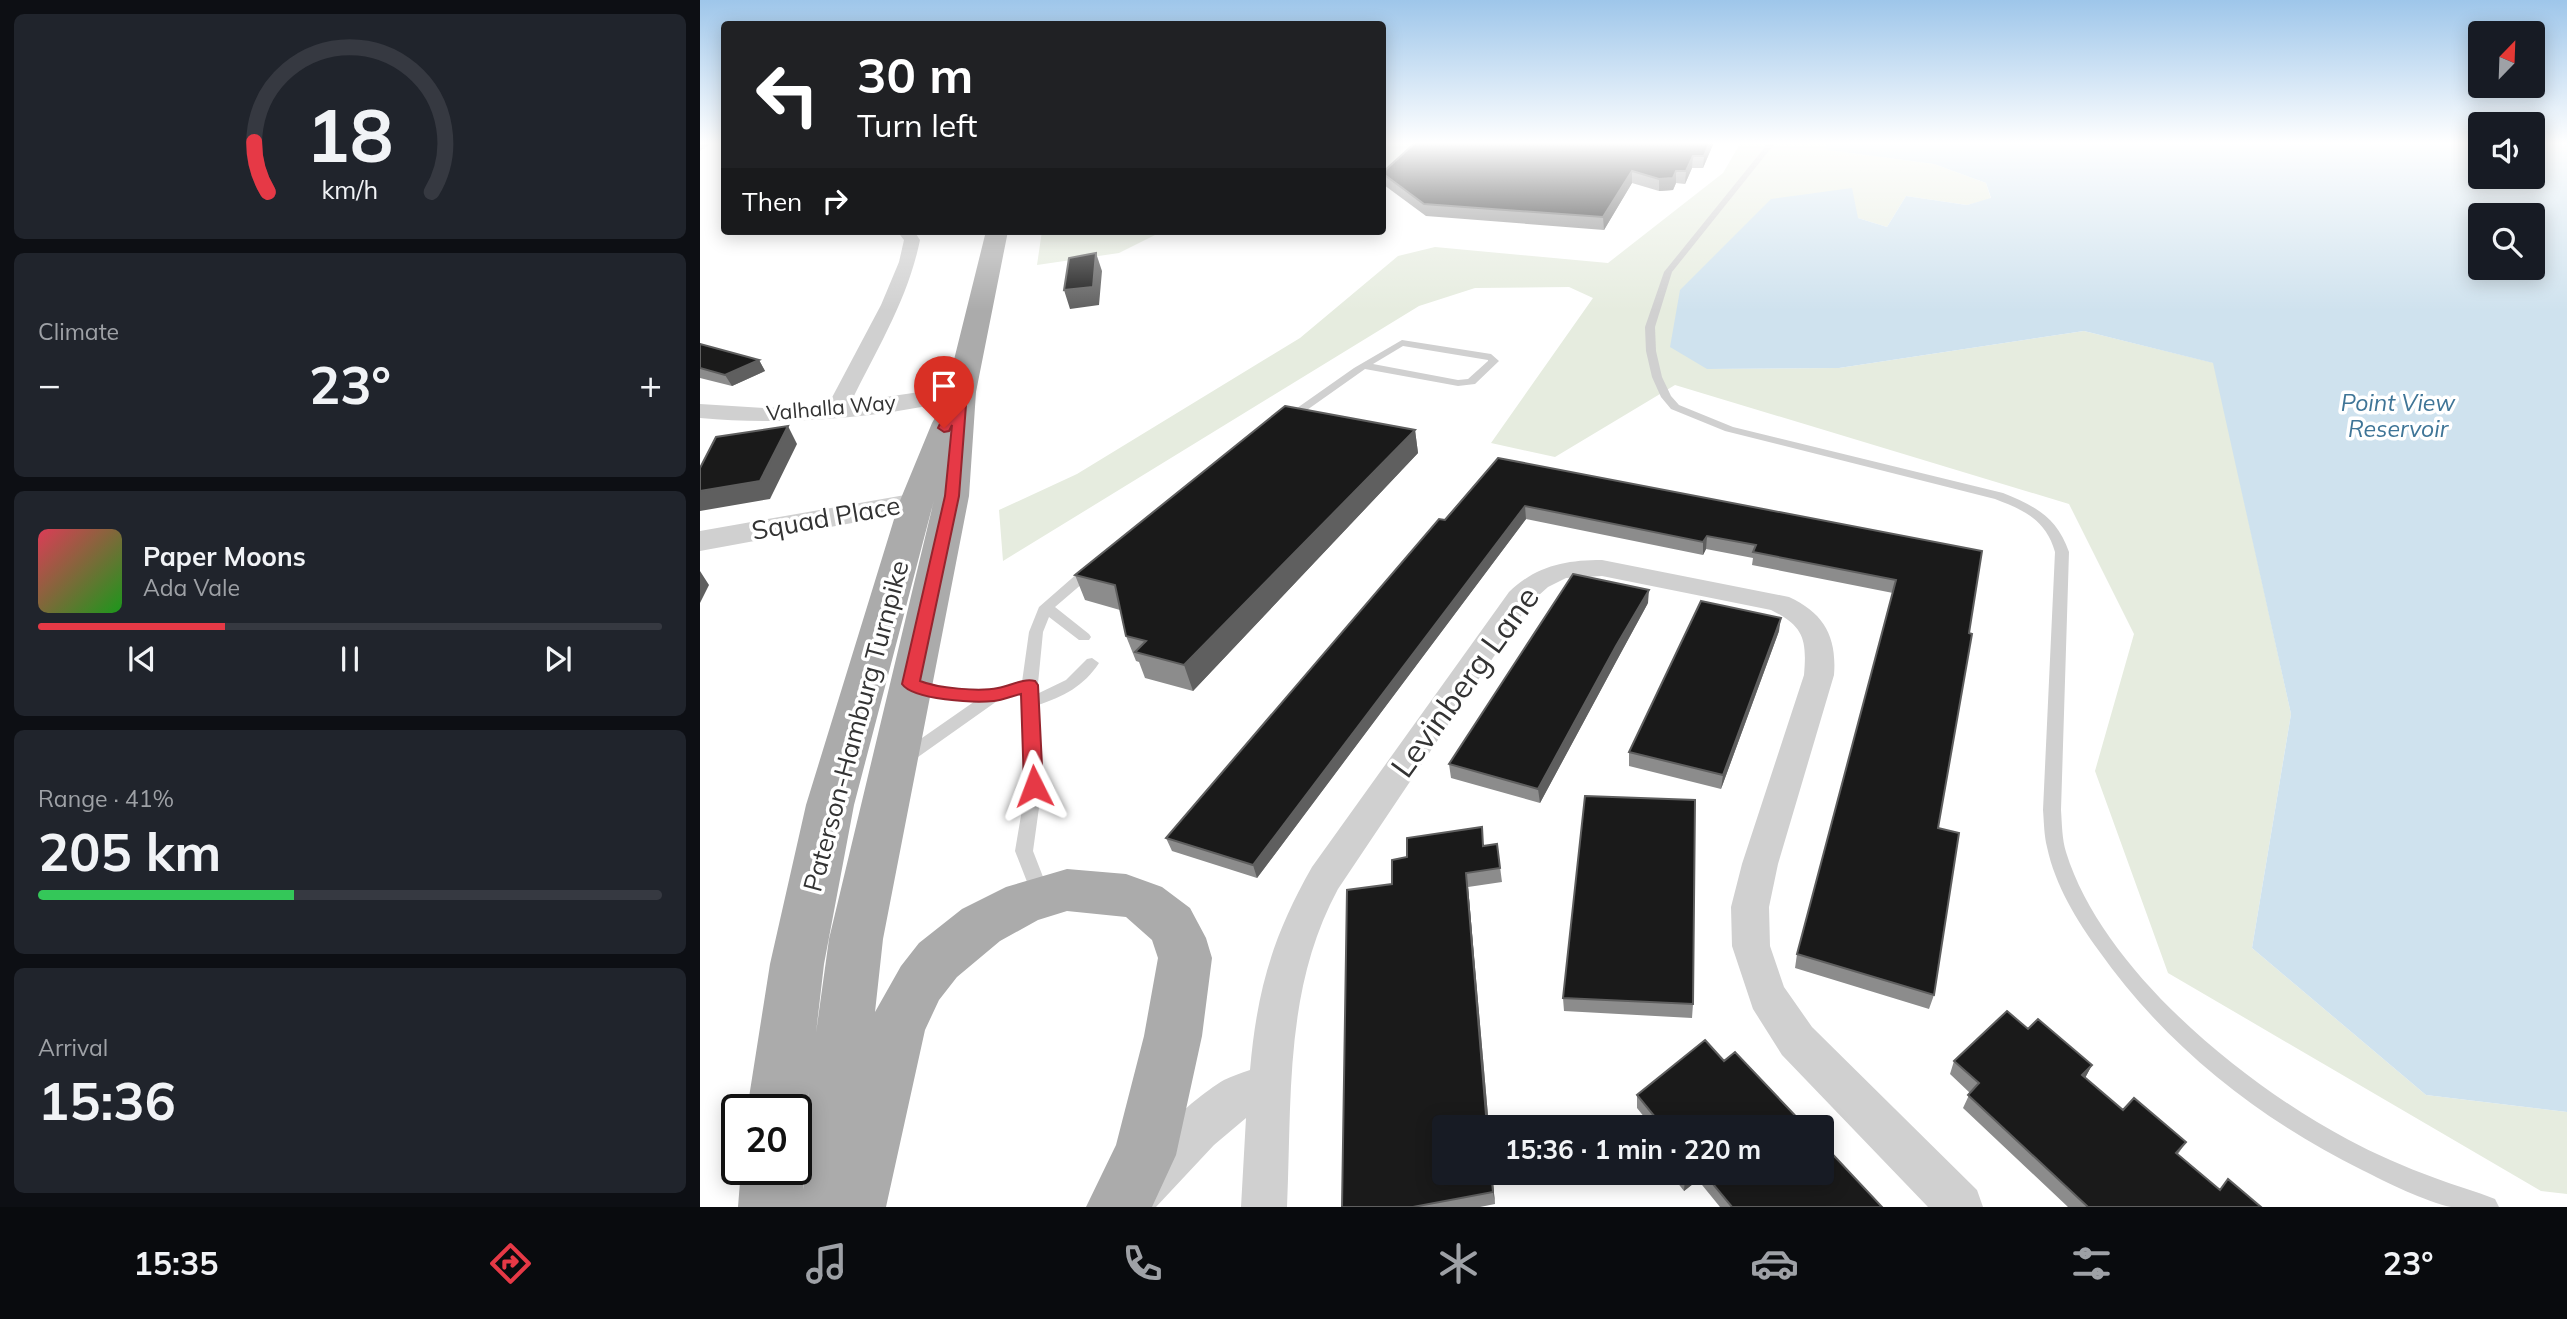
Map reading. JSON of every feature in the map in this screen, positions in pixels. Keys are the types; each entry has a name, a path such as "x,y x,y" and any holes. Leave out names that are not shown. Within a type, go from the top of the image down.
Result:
{"main road":[{"name":"Paterson-Hamburg Turnpike","path":"779,1094 797,964 830,804 934,499 996,235"},
{"name":"Paterson-Hamburg Turnpike","path":"834,1207 840,1071 856,939 910,684 934,499"},
{"path":"854,1207 897,1027 920,983 938,960 1003,911 1036,873 1067,890 1126,895 1144,902 1171,924 1183,948 1185,958 1173,1036 1146,1148 1118,1207"},
{"path":"770,1207 771,1185"}],"street":[{"path":"835,412 883,321 910,253 912,240 908,235"},
{"name":"Valhalla Way","path":"700,411 747,414 782,422 961,392"},
{"name":"Squad Place","path":"700,541 934,499"},
{"name":"Levinberg Lane","path":"1264,1207 1277,1013 1289,957 1304,915 1325,878 1519,598 1534,583 1550,573 1576,568 1602,568 1657,577 1779,603 1800,612 1814,628 1822,651 1819,675 1760,864 1750,907 1751,946 1767,996 1797,1041 1960,1207"},
{"path":"1125,1207 1157,1169 1198,1129 1240,1095 1272,1083"}],"lane":[{"path":"1728,198 1668,272 1650,327 1651,351 1657,377 1666,397 1675,407 1729,429 1966,486 2024,506 2044,520 2056,536 2062,552 2052,810 2056,850 2076,900 2109,953 2159,1011 2219,1068 2295,1123 2374,1164 2457,1198 2487,1207"},
{"path":"1270,430 1366,366 1402,343 1491,357 1494,361 1471,382 1458,383 1366,366"},
{"path":"1036,873 1030,694 1036,632 1046,607 1097,563"},
{"path":"1046,607 1084,637"},
{"path":"910,684 927,691 995,695 1056,694 1079,681 1092,663"},
{"path":"893,767 995,695"}],"shaded area":[{"path":"1691,198 1905,198 1887,227 1858,218 1707,369 1839,368 2084,331 2214,363 2291,714 2252,948 2426,1095 2567,1112 2567,1194 2541,1191 2168,973 2095,771 2134,634 2069,504 1675,385 1555,457 1491,443 1593,298 1569,287 1475,288 1419,306 1003,561 999,510 1077,474 1300,338 1398,256 1435,247 1608,263"},
{"path":"1922,198 1991,199 1967,205"},
{"path":"1041,235 1155,235 1119,253 1037,265"}],"water":[{"name":"Point View Reservoir","path":"1854,198 1858,218 1887,227 1905,198 1967,205 1990,198 2567,198 2567,1112 2426,1095 2252,948 2291,714 2213,363 2084,331 1839,368 1707,369 1670,347 1680,290 1771,199"}],"building":[{"path":"1416,198 1615,198 1603,217 1424,204"},
{"path":"1096,253 1093,287 1064,290 1069,258"},
{"path":"700,344 759,360 725,375 700,368"},
{"path":"1285,406 1415,430 1184,665 1135,652 1146,641 1126,636 1115,585 1075,575"},
{"path":"788,426 760,481 700,491 700,468 716,437"},
{"path":"1498,458 1982,551 1969,633 1972,634 1938,828 1959,833 1934,995 1797,954 1896,580 1753,552 1756,545 1707,536 1703,542 1525,506 1253,865 1166,838 1439,519 1445,520"},
{"path":"1573,574 1649,590 1538,789 1449,764"},
{"path":"1701,601 1781,618 1723,775 1629,752"},
{"path":"1585,796 1695,800 1693,1004 1563,998"},
{"path":"1482,827 1483,846 1497,844 1500,868 1466,873 1486,1115 1432,1115 1432,1185 1492,1185 1493,1192 1413,1207 1342,1207 1347,890 1392,884 1392,860 1407,857 1407,838"},
{"path":"2007,1011 2028,1029 2038,1019 2092,1065 2082,1075 2123,1110 2134,1098 2186,1142 2176,1153 2220,1190 2228,1179 2261,1207 2088,1207 1968,1095 1979,1083 1954,1061"},
{"path":"1705,1040 1724,1061 1735,1052 1795,1115 1653,1115 1637,1095"},
{"path":"1834,1156 1882,1207 1732,1207 1714,1185 1834,1185"}],"route":[{"path":"944,428 961,392 952,496 910,684 927,691 983,695 995,695 1029,685 1034,786"}]}
